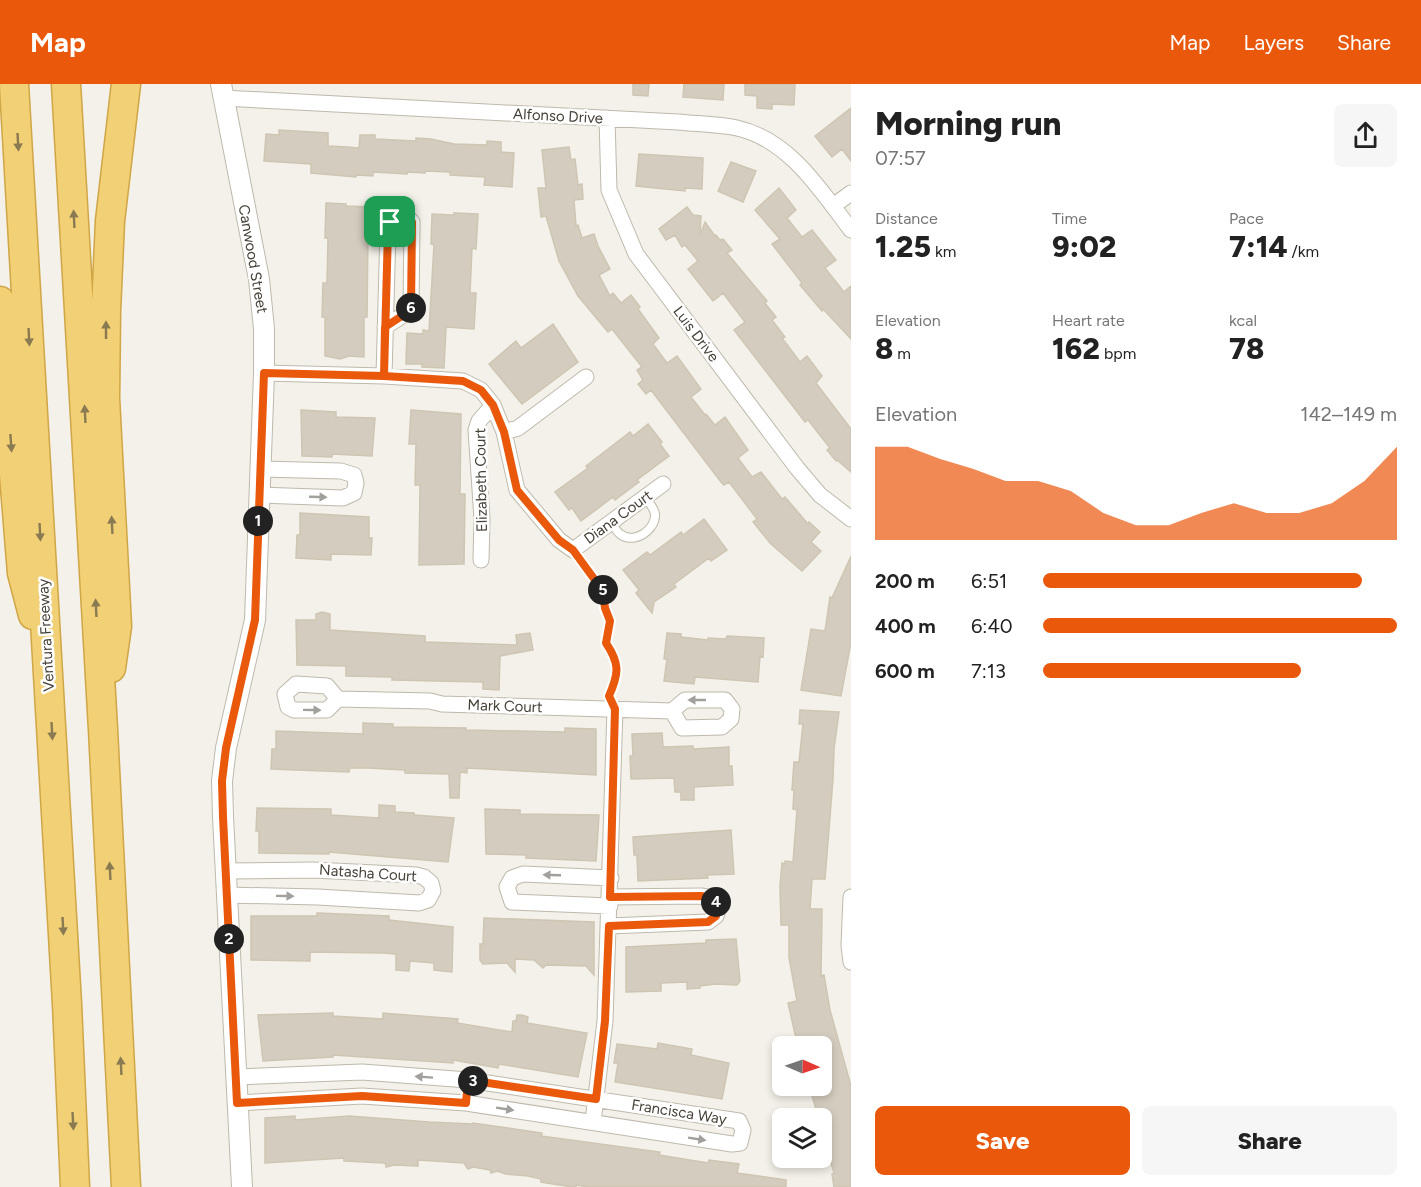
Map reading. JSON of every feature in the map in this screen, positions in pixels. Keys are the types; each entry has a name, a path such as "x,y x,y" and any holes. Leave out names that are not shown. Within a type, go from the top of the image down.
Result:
{"highway":[{"name":"Ventura Freeway","path":"14,84 75,1187"},
{"path":"66,84 103,729 126,1187"},
{"path":"103,729 117,626 105,398 106,311 110,221 126,84"},
{"path":"0,301 21,573 48,673"}],"street":[{"name":"Alfonso Drive","path":"222,91 738,128 766,140 794,158 851,230"},
{"name":"Canwood Street","path":"222,91 259,279 264,329 255,620 226,748 222,781 242,1187"},
{"name":"Luis Drive","path":"607,118 609,190 636,254 797,468 820,495 851,519"},
{"path":"833,207 851,193"},
{"path":"384,376 385,327 390,222 397,217 407,217 412,222 411,310 385,327"},
{"path":"264,373 384,376 463,381 481,390 493,405 504,432 517,490 559,540 573,550"},
{"path":"504,432 518,428 586,377"},
{"name":"Elizabeth Court","path":"482,560 482,519 476,430 479,421 493,405"},
{"path":"259,495 343,498 354,493 356,483 354,475 341,471 261,469"},
{"name":"Diana Court","path":"573,550 663,484"},
{"name":"Mark Court","path":"338,699 672,711"},
{"path":"593,1122 605,1021 615,709"},
{"name":"Natasha Court","path":"225,871 314,870 416,875 424,877 431,883 433,891 428,900 419,903 346,898 226,895"},
{"path":"346,898 348,872"},
{"path":"609,926 708,922 716,916 719,907 713,898 701,896 610,902 512,902 507,887 512,878 523,874 611,878"},
{"path":"851,897 849,945 851,962"},
{"path":"362,1072 362,1096"},
{"name":"Francisca Way","path":"236,1077 362,1072 468,1080 739,1121 743,1136 740,1143 732,1144 466,1103 362,1096 237,1103"},
{"path":"466,1103 468,1080"}],"lane":[{"path":"611,523 621,535 632,538 641,536 652,526 655,518 655,512 645,497"}],"path":[{"path":"573,550 603,591 605,608 610,621 606,643 616,659 616,681 609,696 615,709"}],"building":[{"path":"633,84 649,84 648,96 633,95"},
{"path":"684,84 724,84 723,100 683,97"},
{"path":"745,84 795,84 794,105 772,104 772,109 757,108 757,96 745,95"},
{"path":"851,108 851,161 842,149 832,157 815,136"},
{"path":"279,130 328,133 328,146 359,148 360,135 375,135 375,139 416,141 416,138 431,139 454,144 487,145 487,141 501,142 501,152 514,153 512,187 484,185 485,177 450,175 450,172 425,171 425,173 407,172 407,174 373,172 373,176 356,175 356,177 311,173 311,164 264,161 266,134 279,135"},
{"path":"569,147 571,160 575,159 578,185 582,184 583,199 574,200 576,226 578,225 582,238 594,234 610,269 599,275 610,296 613,293 621,303 631,295 659,338 653,344 667,363 677,356 701,389 691,397 715,425 725,417 748,450 738,458 752,477 761,472 782,499 785,497 808,524 809,522 820,532 811,542 821,551 802,571 771,544 753,522 757,519 729,482 724,485 721,482 651,390 646,394 638,384 643,380 637,370 642,367 612,329 608,332 578,296 559,261 546,216 541,217 538,188 546,188 542,150"},
{"path":"639,154 703,158 702,189 685,188 685,191 636,186"},
{"path":"731,162 756,171 743,202 718,191"},
{"path":"779,188 796,210 787,218 802,237 812,230 836,260 825,268 844,292 851,286 851,339 823,309 822,311 800,285 802,283 772,244 780,239 755,210"},
{"path":"326,203 371,207 370,237 368,237 367,317 364,317 364,357 349,356 340,359 325,356 325,317 322,317 323,283 327,283"},
{"path":"687,207 693,215 701,216 700,235 705,222 715,236 720,240 723,239 732,250 727,253 767,301 765,303 776,317 772,320 800,362 807,356 822,376 816,383 851,429 851,472 836,461 827,450 830,448 808,420 805,422 734,330 745,322 723,293 713,301 688,269 698,261 685,245 682,247 675,235 666,240 659,229"},
{"path":"454,213 478,214 476,249 472,248 470,293 476,293 474,329 446,327 444,368 406,364 407,333 423,334 423,330 429,331 434,245 431,244 432,214 454,215"},
{"path":"553,324 578,362 522,404 489,364 516,341 521,348"},
{"path":"301,410 336,412 336,417 375,418 372,456 332,454 332,457 302,456"},
{"path":"411,410 461,414 460,494 465,494 464,564 419,565 420,485 415,485 416,444 409,444"},
{"path":"648,424 662,442 660,444 669,456 615,500 613,497 581,521 572,508 569,510 555,492 588,468 586,466 630,432 633,436"},
{"path":"300,513 369,517 369,538 372,538 371,555 331,554 331,560 296,558 297,535 300,535"},
{"path":"704,519 727,550 711,561 709,558 674,584 676,587 654,602 652,613 636,593 639,590 623,570 647,552 650,555 681,532 683,535"},
{"path":"851,556 851,642 841,696 801,690 811,629 825,631 830,597 832,598"},
{"path":"322,612 330,614 330,630 425,636 425,642 517,645 516,635 530,633 533,650 500,656 499,690 483,689 483,682 392,680 392,677 346,676 346,666 297,665 296,620 316,620 316,614"},
{"path":"667,633 708,640 708,638 726,639 727,636 764,638 758,682 695,677 694,684 664,681"},
{"path":"800,710 839,712 834,749 825,879 812,879 810,909 822,909 821,976 824,975 830,1010 851,1086 851,1187 834,1187 832,1108 816,1108 812,1096 832,1096 832,1036 796,1036 788,1003 797,1001 789,958 789,925 781,925 780,886 782,863 793,862 797,810 793,809 794,790 792,790 794,762 799,762 803,724 799,724"},
{"path":"363,723 393,724 393,727 466,728 466,730 565,732 565,728 596,729 596,775 467,768 467,773 460,772 459,798 450,798 449,774 405,773 405,770 368,768 350,768 349,772 271,769 272,749 276,749 276,731 363,734"},
{"path":"662,733 663,747 693,746 693,749 729,747 729,766 732,766 733,785 694,787 694,800 681,800 681,792 675,792 674,778 631,779 632,734"},
{"path":"379,805 395,806 395,812 454,818 448,862 329,852 329,854 259,853 259,831 256,831 257,808 331,809 331,815 379,818"},
{"path":"485,809 520,810 520,814 599,815 596,861 486,854"},
{"path":"731,830 734,874 707,875 708,878 638,881 637,855 634,855 633,837"},
{"path":"317,913 389,916 389,920 453,927 452,972 434,970 434,963 410,961 409,971 396,970 396,954 382,953 310,952 310,961 251,960 251,916 317,916"},
{"path":"484,918 594,922 594,975 586,966 546,965 543,968 534,960 515,959 515,972 507,963 483,964 480,960 480,944 483,944"},
{"path":"736,939 740,981 737,985 715,984 687,989 687,982 661,983 661,991 626,992 626,947 706,943 706,940"},
{"path":"333,1013 333,1016 383,1019 383,1013 458,1019 457,1023 512,1032 513,1021 516,1021 517,1015 522,1015 528,1017 527,1023 587,1033 578,1077 499,1064 498,1068 453,1060 453,1063 333,1055 333,1057 263,1061 258,1015"},
{"path":"658,1043 692,1049 691,1055 729,1063 722,1099 615,1082 618,1063 614,1063 617,1044 657,1049"},
{"path":"295,1116 295,1120 349,1116 473,1123 542,1133 541,1136 660,1152 659,1155 708,1163 709,1160 739,1164 737,1173 786,1180 786,1187 588,1187 576,1185 572,1187 541,1182 541,1179 528,1176 497,1171 491,1173 490,1170 473,1167 468,1169 464,1163 418,1160 418,1166 386,1167 384,1163 344,1161 344,1158 265,1163 265,1118"}],"route":[{"path":"390,222 388,230 384,376 264,373 255,620 226,748 222,781 237,1103 362,1096 466,1103 468,1080 596,1099 605,1021 609,926 708,922 716,916 719,907 713,898 701,896 610,897 615,709 609,696 616,681 617,671 616,659 606,643 610,621 605,608 603,591 573,550 567,548 559,540 517,490 504,432 493,405 481,390 463,381 384,376 385,327 411,310 412,222 407,217 397,217 390,222"}]}
